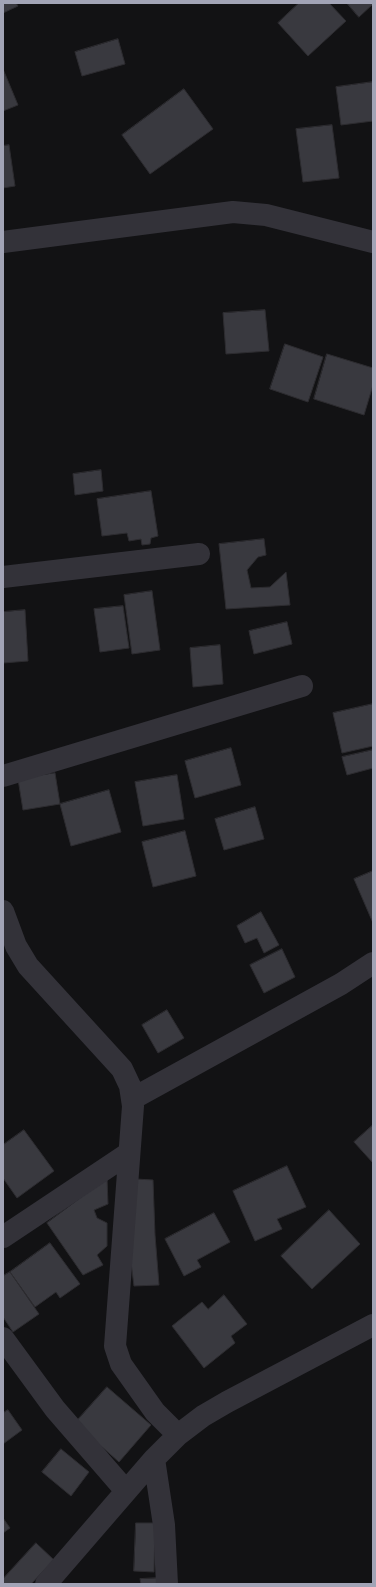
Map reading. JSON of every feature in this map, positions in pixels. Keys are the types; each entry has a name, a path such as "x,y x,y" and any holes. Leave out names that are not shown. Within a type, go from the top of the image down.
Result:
{"street":[{"path":"3,242 233,212 266,215 373,242"},
{"path":"3,577 199,554"},
{"path":"3,776 302,686"},
{"path":"3,911 16,946 28,966 122,1069 130,1086 133,1106 115,1346 121,1364 155,1412 178,1435"},
{"path":"132,1099 315,998 373,963"},
{"path":"3,1237 129,1153"},
{"path":"46,1584 154,1459 178,1435 203,1416 227,1402 373,1325"},
{"path":"3,1338 55,1409 126,1491"},
{"path":"154,1459 164,1525 167,1584"}],"building":[{"path":"3,3 16,3 18,6 3,13"},
{"path":"299,3 329,3 346,21 308,56 278,23"},
{"path":"347,3 373,3 373,4 359,17"},
{"path":"118,39 125,64 82,76 75,52"},
{"path":"3,69 18,105 3,111"},
{"path":"373,82 373,121 341,125 336,87"},
{"path":"184,89 213,129 150,174 122,135"},
{"path":"332,125 339,178 303,182 296,129"},
{"path":"9,145 15,186 3,188 3,146"},
{"path":"265,310 269,351 226,354 223,313"},
{"path":"285,344 323,357 308,402 270,389"},
{"path":"327,354 373,368 373,385 364,415 314,399"},
{"path":"101,470 103,491 75,495 73,474"},
{"path":"151,491 158,536 151,538 150,544 142,545 141,539 129,541 127,533 102,536 97,499"},
{"path":"264,539 266,555 258,557 247,570 251,588 270,587 286,572 290,605 226,609 219,544"},
{"path":"152,591 160,650 132,654 124,595"},
{"path":"123,606 129,648 100,652 94,609"},
{"path":"25,610 28,661 3,663 3,612"},
{"path":"287,622 292,644 254,654 249,631"},
{"path":"220,645 223,684 193,687 190,648"},
{"path":"373,704 373,746 342,753 333,713"},
{"path":"231,748 241,785 195,798 185,761"},
{"path":"373,750 373,768 347,775 342,757"},
{"path":"55,773 60,804 23,810 18,779"},
{"path":"177,775 184,819 143,826 135,782"},
{"path":"109,790 121,832 71,846 60,804"},
{"path":"255,807 264,839 224,850 215,819"},
{"path":"185,831 196,876 153,887 142,842"},
{"path":"373,871 373,923 354,879"},
{"path":"261,912 279,945 264,953 257,938 245,943 237,926"},
{"path":"282,949 295,977 264,993 250,965"},
{"path":"167,1010 184,1038 158,1053 142,1025"},
{"path":"373,1125 373,1163 354,1142"},
{"path":"24,1130 54,1171 17,1198 3,1178 3,1145"},
{"path":"287,1166 306,1207 277,1219 282,1229 255,1241 233,1191"},
{"path":"107,1178 108,1204 94,1210 97,1218 107,1223 107,1246 97,1255 103,1265 83,1275 47,1223"},
{"path":"136,1179 153,1180 159,1285 134,1286 129,1246"},
{"path":"329,1210 360,1244 312,1289 281,1256"},
{"path":"214,1213 230,1242 197,1260 201,1267 184,1276 165,1239"},
{"path":"50,1243 80,1284 60,1298 56,1292 35,1307 10,1272"},
{"path":"10,1272 39,1314 13,1332 3,1317 3,1276"},
{"path":"224,1295 247,1324 231,1336 235,1343 204,1368 172,1326 202,1302 208,1309"},
{"path":"107,1387 151,1425 119,1462 75,1423"},
{"path":"8,1410 22,1430 3,1444 3,1413"},
{"path":"61,1449 89,1472 71,1496 42,1472"},
{"path":"3,1518 10,1528 3,1533"},
{"path":"136,1523 155,1523 154,1572 134,1571"},
{"path":"36,1543 54,1560 31,1584 3,1584 3,1579"},
{"path":"160,1578 160,1584 141,1584 140,1579"}]}
